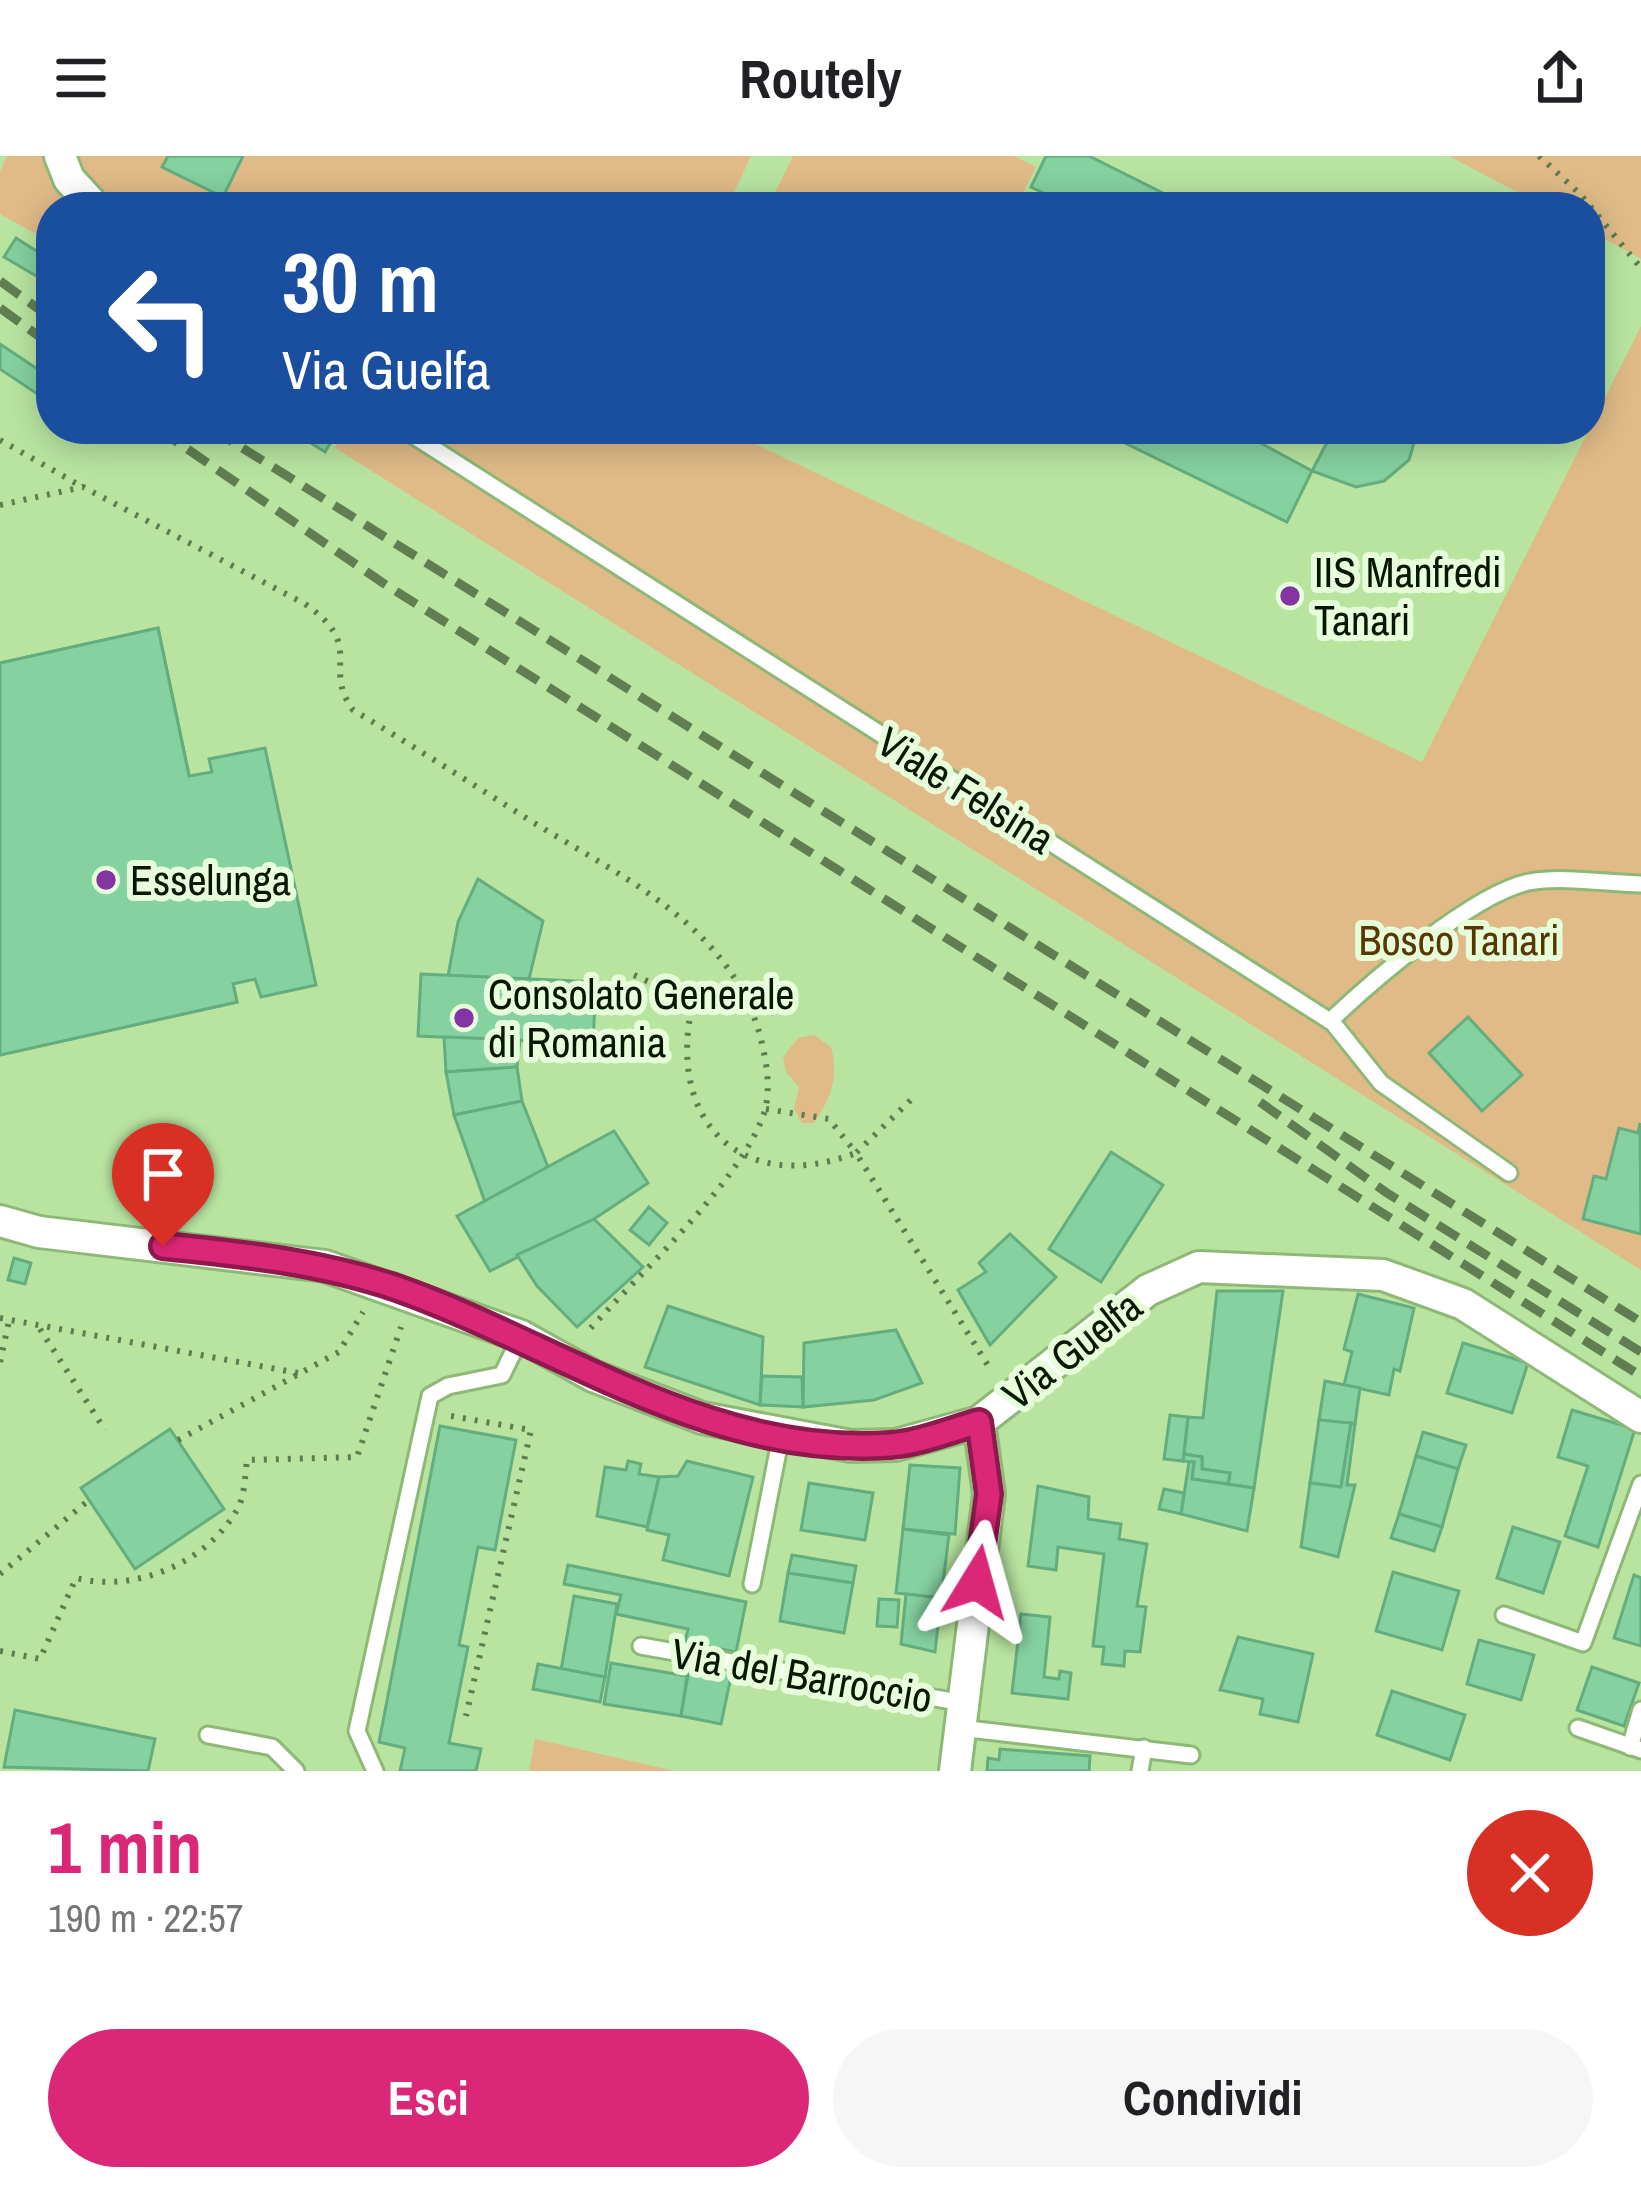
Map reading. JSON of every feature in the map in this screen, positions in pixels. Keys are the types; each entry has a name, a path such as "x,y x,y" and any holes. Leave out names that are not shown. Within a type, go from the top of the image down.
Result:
{"street":[{"path":"60,156 69,179 82,192"},
{"name":"Via Guelfa","path":"0,1221 39,1232 325,1266 521,1336 593,1376 702,1418 851,1446 896,1445 979,1422 1148,1289 1199,1267 1383,1275 1463,1304 1641,1417"},
{"name":"Via del Barroccio","path":"955,1771 989,1494 979,1422"}],"lane":[{"name":"Viale Felsina","path":"426,444 1330,1021 1381,1082 1509,1173"},
{"path":"1330,1021 1361,991 1493,895 1530,882 1641,884"},
{"path":"375,1771 357,1731 430,1396 448,1386 502,1375 521,1336"},
{"path":"752,1584 781,1436"},
{"path":"1504,1615 1583,1643 1641,1484"},
{"name":"Via del Barroccio","path":"641,1646 962,1715"},
{"path":"1578,1728 1635,1749 1641,1710"},
{"path":"962,1715 1192,1755"},
{"path":"208,1736 272,1747 296,1771"},
{"path":"1140,1771 1144,1748"}],"path":[{"path":"1539,156 1578,192"},
{"path":"1605,224 1641,268"},
{"path":"0,440 331,622 342,644 342,691 353,710 631,880 703,935 744,992 758,1022 769,1086 766,1109 742,1154 589,1330"},
{"path":"0,505 82,487"},
{"path":"634,975 693,1002 685,1059 687,1087 704,1120 742,1154 791,1168 820,1167 856,1153 916,1095"},
{"path":"766,1109 829,1119 856,1153 1010,1400"},
{"path":"178,1440 340,1352 364,1310"},
{"path":"0,1362 5,1320 206,1352 298,1373"},
{"path":"0,1651 40,1659 76,1578 103,1585 139,1582 199,1549 241,1504 248,1460 357,1456 403,1323"},
{"path":"40,1329 105,1430"},
{"path":"440,1414 531,1430 466,1716"},
{"path":"0,1574 89,1500"}],"green space":[{"path":"7,156 751,156 734,192 36,192 36,234 0,214 0,172"},
{"path":"793,156 1014,156 1036,167 1024,192 775,192"},
{"path":"1449,156 1641,156 1641,259 1605,239 1605,192 1517,192"},
{"name":"Bosco Tanari","path":"1641,326 1641,1270 335,448 338,444 755,444 1422,762 1582,444 1605,444 1605,398"},
{"path":"814,1035 831,1047 834,1077 814,1123 802,1123 794,1109 799,1087 786,1072 783,1057 798,1038"},
{"path":"535,1739 675,1771 529,1771"}],"building":[{"path":"168,156 243,156 225,192 213,192 162,167"},
{"path":"1046,156 1089,156 1161,192 1041,192 1031,187"},
{"path":"16,238 36,251 36,276 4,257"},
{"path":"0,344 36,368 36,393 0,369"},
{"path":"1127,444 1262,444 1312,471 1287,522"},
{"path":"1326,444 1414,444 1409,460 1384,481 1356,487 1312,471"},
{"name":"Esselunga","path":"158,628 237,1002 0,1055 0,663"},
{"name":"Esselunga","path":"158,628 189,776 212,772 209,759 265,748 316,985 261,997 255,979 233,984 237,1002 0,1055 0,663"},
{"path":"478,879 543,921 529,979 448,976 458,922"},
{"path":"421,974 596,982 593,1044 418,1036"},
{"path":"1468,1017 1522,1075 1482,1111 1429,1053"},
{"path":"444,1037 520,1040 517,1067 446,1072"},
{"path":"517,1067 522,1101 454,1115 446,1072"},
{"path":"522,1101 548,1167 485,1202 454,1115"},
{"path":"1640,1123 1641,1234 1583,1219 1594,1176 1606,1179 1619,1128 1638,1133"},
{"path":"614,1131 648,1183 594,1219 490,1271 457,1216"},
{"path":"1111,1152 1163,1185 1101,1282 1049,1249"},
{"path":"649,1207 667,1223 649,1245 630,1230"},
{"path":"594,1219 643,1267 577,1327 537,1286 517,1255"},
{"path":"1010,1234 1056,1277 990,1345 958,1290 986,1272 979,1263"},
{"path":"14,1258 31,1263 25,1284 8,1280"},
{"path":"1217,1291 1283,1291 1254,1488 1228,1484 1230,1473 1202,1469 1202,1457 1184,1454 1188,1417 1203,1418"},
{"path":"1358,1294 1414,1308 1400,1371 1394,1369 1389,1395 1344,1385 1352,1352 1344,1349"},
{"path":"668,1306 763,1337 760,1405 645,1367"},
{"path":"896,1330 922,1383 874,1400 803,1407 804,1343"},
{"path":"1463,1343 1528,1363 1512,1413 1447,1393"},
{"path":"762,1376 802,1377 803,1407 760,1405"},
{"path":"1325,1381 1360,1388 1355,1424 1319,1420"},
{"path":"1572,1410 1635,1429 1598,1547 1565,1536 1588,1466 1558,1457"},
{"path":"1170,1415 1188,1417 1183,1461 1164,1459"},
{"path":"1319,1420 1351,1423 1341,1487 1310,1483"},
{"path":"1351,1423 1355,1424 1347,1485 1355,1485 1338,1557 1301,1547 1310,1483 1341,1487"},
{"path":"440,1426 516,1440 495,1550 478,1547 459,1645 468,1647 449,1743 481,1749 476,1771 400,1771 405,1748 379,1742"},
{"path":"170,1429 224,1509 135,1569 81,1488"},
{"path":"1423,1432 1466,1445 1458,1469 1416,1456"},
{"path":"1184,1454 1202,1457 1202,1469 1230,1473 1228,1484 1192,1479 1194,1462 1183,1461"},
{"path":"1416,1456 1458,1469 1442,1527 1399,1514"},
{"path":"628,1461 641,1464 639,1474 659,1477 647,1527 597,1516 605,1467 626,1470"},
{"path":"687,1461 753,1477 729,1576 663,1560 669,1535 647,1530 659,1477 678,1476"},
{"path":"1189,1462 1194,1462 1192,1479 1254,1488 1247,1531 1181,1514"},
{"path":"910,1465 960,1468 955,1534 903,1529"},
{"path":"809,1483 873,1493 865,1540 801,1530"},
{"path":"1038,1486 1089,1497 1088,1519 1121,1524 1119,1539 1147,1544 1137,1606 1146,1607 1140,1652 1125,1651 1124,1666 1102,1664 1104,1647 1093,1646 1104,1554 1058,1547 1056,1570 1028,1566"},
{"path":"1164,1489 1184,1493 1181,1514 1159,1509"},
{"path":"1399,1514 1442,1527 1434,1551 1391,1538"},
{"path":"1513,1527 1560,1542 1543,1593 1497,1578"},
{"path":"903,1529 949,1535 941,1598 896,1593"},
{"path":"792,1555 856,1566 853,1583 788,1573"},
{"path":"568,1565 746,1602 736,1652 685,1642 688,1629 616,1614 621,1595 564,1584"},
{"path":"1393,1572 1459,1591 1442,1650 1376,1631"},
{"path":"788,1573 853,1583 844,1633 780,1621"},
{"path":"1634,1575 1641,1578 1641,1646 1614,1638"},
{"path":"906,1594 941,1598 935,1652 901,1644"},
{"path":"574,1596 617,1604 605,1677 561,1670"},
{"path":"879,1599 899,1600 897,1627 877,1626"},
{"path":"1021,1614 1050,1617 1044,1677 1059,1679 1060,1671 1071,1673 1068,1699 1012,1693"},
{"path":"1238,1637 1313,1654 1298,1722 1260,1714 1263,1699 1220,1690"},
{"path":"1479,1640 1534,1655 1521,1700 1467,1684"},
{"path":"611,1663 687,1676 681,1716 604,1704"},
{"path":"690,1663 732,1672 721,1724 681,1716"},
{"path":"538,1664 605,1677 600,1702 533,1689"},
{"path":"1592,1667 1639,1683 1624,1726 1577,1710"},
{"path":"1392,1691 1465,1715 1450,1760 1377,1735"},
{"path":"15,1710 155,1739 148,1771 4,1767"},
{"path":"1000,1749 1090,1756 1089,1771 987,1771 988,1758 999,1760"}],"railway":[{"path":"0,281 36,307"},
{"path":"0,308 36,334"},
{"path":"180,444 383,583 1641,1376"},
{"path":"236,444 1641,1322"},
{"path":"1260,1102 1387,1193 1641,1352"}],"place":[{"name":"IIS Manfredi Tanari","path":"1290,596"},
{"name":"Esselunga","path":"106,880"},
{"name":"Consolato Generale di Romania","path":"464,1018"}],"route":[{"path":"163,1246 325,1266 521,1336 593,1376 702,1418 781,1436 851,1446 896,1445 979,1422 989,1494 977,1582"}]}
